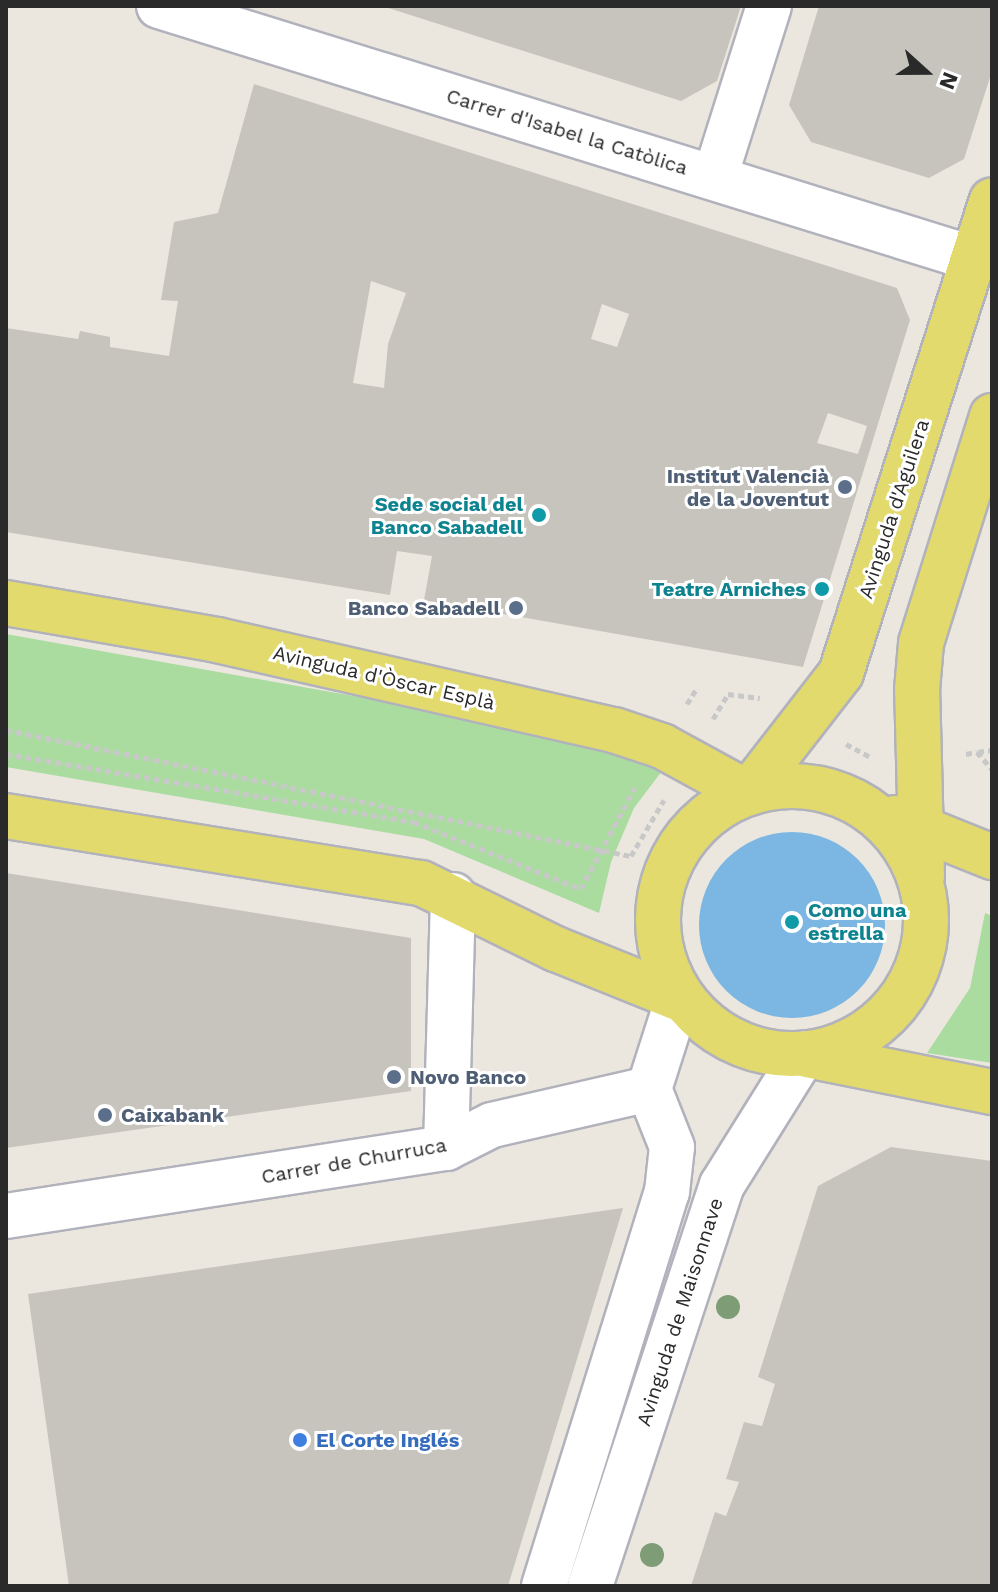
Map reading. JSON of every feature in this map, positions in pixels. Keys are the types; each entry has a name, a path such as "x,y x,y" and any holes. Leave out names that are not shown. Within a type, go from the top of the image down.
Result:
{"main road":[{"name":"Avinguda d'Aguilera","path":"748,793 806,723 841,673 992,201"},
{"path":"804,1054 858,1037 901,999 923,947 919,760 921,643 992,416"},
{"name":"Avinguda d'Òscar Esplà","path":"6,603 217,640 614,730 675,753 748,793"},
{"path":"678,998 658,928 671,860 691,831 717,808 748,793 781,786 819,788 992,857"},
{"path":"867,808 903,843 923,890"},
{"path":"6,816 421,883 453,895 556,949 678,998 716,1032 744,1046 804,1054 992,1092"}],"street":[{"name":"Carrer d'Isabel la Catòlica","path":"159,6 975,259"},
{"path":"715,177 769,6"},
{"path":"446,1148 453,895"},
{"path":"544,1586 667,1192 672,1147 649,1089 678,998"},
{"name":"Avinguda de Maisonnave","path":"590,1586 722,1185 745,1141 804,1054"},
{"name":"Carrer de Churruca","path":"6,1216 446,1148 492,1125 649,1089"}],"path":[{"path":"6,730 631,856 675,753 697,688"},
{"path":"6,754 414,822 581,889 600,851 675,753 728,694 768,699 874,759 919,760 992,750"},
{"path":"977,752 992,769"}],"green space":[{"path":"6,634 627,745 662,771 634,808 611,862 599,913 424,839 6,767"},
{"path":"985,913 992,916 992,1063 927,1053 970,988"}],"water":[{"path":"792,832 828,839 858,859 878,889 885,925 878,961 858,991 828,1011 792,1018 756,1011 726,991 706,961 699,925 706,889 726,859 756,839"}],"building":[{"path":"382,6 741,6 717,81 681,101"},
{"path":"819,6 992,6 992,71 964,159 929,178 811,142 789,105"},
{"path":"254,84 897,288 910,320 803,667 424,600 432,556 397,551 390,595 6,532 6,328 78,339 80,331 110,337 110,347 169,356 178,301 161,300 174,222 218,213","holes":["371,281 406,293 388,344 384,388 353,383","602,304 629,314 617,347 591,339","828,413 867,426 858,454 817,443"]},
{"path":"6,873 411,938 411,1091 6,1148"},
{"path":"891,1147 992,1161 992,1586 691,1586 715,1512 726,1516 739,1482 726,1479 744,1422 762,1426 775,1384 758,1377 818,1186"},
{"name":"El Corte Inglés","path":"623,1208 508,1586 69,1586 28,1294"}],"place":[{"name":"Institut Valencià de la Joventut","path":"845,487"},
{"name":"Sede social del Banco Sabadell","path":"539,515"},
{"name":"Teatre Arniches","path":"822,589"},
{"name":"Banco Sabadell","path":"516,608"},
{"name":"Como una estrella","path":"792,922"},
{"name":"Novo Banco","path":"394,1077"},
{"name":"Caixabank","path":"105,1115"},
{"name":"El Corte Inglés","path":"300,1440"}]}
